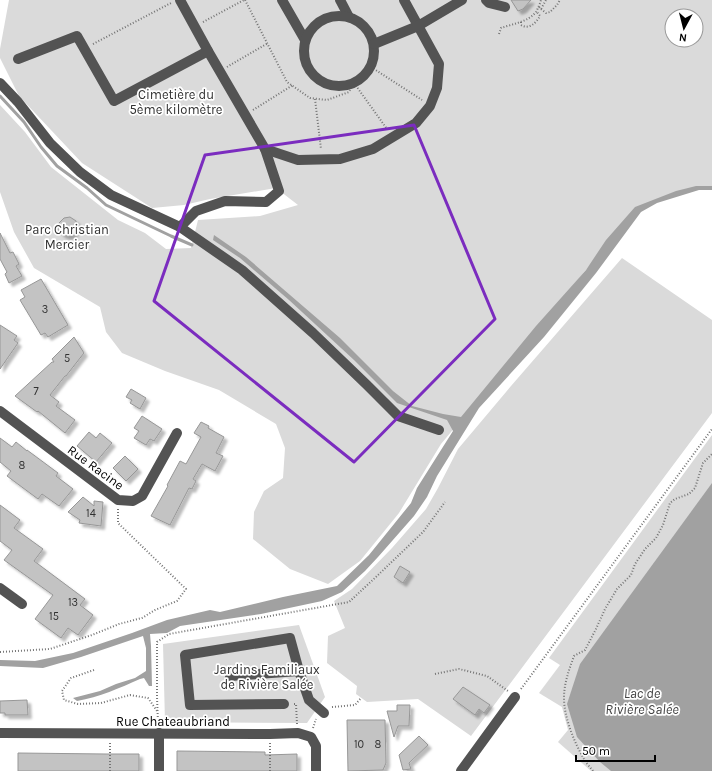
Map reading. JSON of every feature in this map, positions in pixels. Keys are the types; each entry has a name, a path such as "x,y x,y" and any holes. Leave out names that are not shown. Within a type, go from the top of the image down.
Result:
{"street":[{"path":"178,0 265,149 279,191 266,202 225,201 196,211 180,227"},
{"path":"282,0 305,40"},
{"path":"340,0 349,17"},
{"path":"265,149 298,160 340,159 373,149 416,123 430,106 437,88 440,64 404,0"},
{"path":"374,44 418,26 462,0"},
{"path":"486,0 489,3 505,7"},
{"path":"327,17 349,17 358,21 371,35 374,44 374,56 371,67 364,77 354,83 342,87 331,86 320,81 311,74 305,64 303,52 305,40 309,30 317,22 327,17"},
{"path":"18,59 77,36 114,101 208,52"},
{"path":"0,83 18,102 50,143 80,172 111,195 180,227 242,270 313,333 398,416 439,430"},
{"name":"Rue Racine","path":"0,411 118,500 133,501 142,496 177,433"},
{"path":"0,588 22,604"},
{"path":"284,704 190,705 185,655 290,638 299,671 310,700 324,713"},
{"path":"230,676 299,671"},
{"path":"461,771 515,697"},
{"name":"Rue Chateaubriand","path":"0,733 298,733"},
{"path":"298,733 311,737 316,746 316,771"},
{"path":"159,734 159,771"}],"path":[{"path":"84,49 178,0"},
{"path":"195,27 245,0 287,82 310,98 327,100 349,92 354,83 393,138"},
{"path":"499,34 501,28 521,22 532,16 541,0"},
{"path":"541,9 546,0"},
{"path":"539,6 546,13 550,12 558,5 560,0"},
{"path":"521,22 521,25 524,27 530,27 540,16 536,11"},
{"path":"220,71 268,44"},
{"path":"371,67 430,106"},
{"path":"245,115 293,85"},
{"path":"316,99 322,160"},
{"path":"434,674 459,669 487,676 515,697 712,429"},
{"path":"593,771 584,760 573,738 566,713 564,698 566,679 574,656 585,650 604,609 617,589 631,575 635,564 645,549 656,538 663,525 670,503 675,499 689,494 696,488 703,463 712,454"},
{"path":"0,652 50,650 119,624 142,618 155,610 177,601 186,589 118,523 118,500"},
{"path":"159,734 157,697 158,642 169,634 349,602 423,532 444,502"},
{"path":"94,670 71,678 62,691 64,700 78,704 101,703 130,695 148,698 158,712"},
{"path":"284,704 296,704 298,733"},
{"path":"110,733 110,771"},
{"path":"270,734 270,771"}],"highlighted area":[{"path":"414,125 495,319 354,462 154,301 205,155"}],"green space":[{"path":"9,0 712,0 712,188 685,189 635,211 441,444 399,513 360,561 328,584 290,569 253,539 254,512 264,491 283,478 285,448 276,424 219,390 165,371 122,353 106,332 100,307 34,268 14,232 0,192 0,105 25,132 51,167 118,220 145,233 166,249 191,248 198,220 260,216 298,205 276,188 184,205 152,208 82,163 19,96 0,58 0,49"},
{"path":"622,258 712,320 712,413 471,736 418,699 367,702 356,694 357,686 327,663 328,636 345,628 334,601 352,589 392,548 426,509 458,449"},
{"path":"712,435 712,525 621,771 591,771 558,742 568,730 562,707 539,693 560,665 549,658"},
{"name":"Jardins Familiaux de Rivière Salée","path":"299,625 325,697 307,723 165,722 163,644"}],"water":[{"path":"696,186 712,186 712,190 699,190 657,203 641,212 596,273 544,337 479,408 437,476 427,497 414,516 365,571 342,592 322,601 261,614 180,626 167,633 150,634 152,686 149,686 144,678 93,697 77,701 73,698 100,691 135,678 146,671 146,648 143,636 43,668 0,666 0,660 35,661 73,653 167,620 210,610 220,612 337,586 369,555 411,503 417,488 453,431 447,420 397,403 354,360 289,300 240,258 213,240 214,235 246,257 340,338 393,391 412,406 461,417 536,326 586,270 606,240 635,207 676,191"},
{"name":"Lac de Rivière Salée","path":"712,483 712,771 611,771 600,762 577,737 567,704 580,664"}],"building":[{"path":"511,0 531,0 523,9 518,11"},
{"path":"70,217 76,221 77,226 74,233 68,236 62,234 58,230 59,223 64,218"},
{"path":"0,233 10,253 13,252 19,264 16,266 22,276 9,283 5,274 7,272 0,259"},
{"path":"41,279 68,325 48,337 45,333 41,335 20,300 25,297 21,290"},
{"path":"0,325 17,336 14,340 18,343 0,369"},
{"path":"74,337 84,353 50,395 59,402 56,406 75,420 65,433 38,411 37,412 15,396 52,362 54,362 52,359"},
{"path":"131,389 146,398 140,409 130,403 132,400 126,397"},
{"path":"142,416 162,429 154,441 150,439 146,445 134,438 139,431 134,428"},
{"path":"201,422 209,426 208,428 224,437 216,453 223,456 215,471 202,464 193,479 196,481 192,489 189,488 170,525 151,516 180,461 186,464 201,437 194,433"},
{"path":"89,432 96,438 100,433 112,443 96,462 77,446"},
{"path":"0,438 12,447 16,442 58,473 56,476 73,489 59,506 42,494 38,499 7,476 11,471 0,462"},
{"path":"125,456 138,469 126,481 113,468"},
{"path":"83,497 94,506 94,501 103,502 101,526 79,523 80,520 68,512"},
{"path":"0,505 20,520 14,528 43,549 34,561 85,599 80,605 93,615 78,635 68,628 61,638 35,619 53,595 4,560 12,550 0,541"},
{"path":"400,566 410,572 403,583 394,577"},
{"path":"463,687 490,705 484,713 479,709 475,715 453,699"},
{"path":"27,700 28,715 5,715 5,713 0,713 0,701"},
{"path":"397,705 410,705 409,726 398,726 394,737 387,711 397,711"},
{"path":"347,720 385,720 386,763 383,770 348,771"},
{"path":"419,736 428,745 409,763 411,769 403,770 399,755"},
{"path":"177,751 265,752 265,755 297,754 297,771 177,771"},
{"path":"18,753 139,754 139,771 18,771"}],"waterway":[{"path":"0,96 24,122 41,147 57,166 87,188 106,205 192,245"}],"park label":[{"name":"Cimetière du 5ème kilomètre","path":"176,102"},
{"name":"Parc Christian Mercier","path":"67,236"}]}
